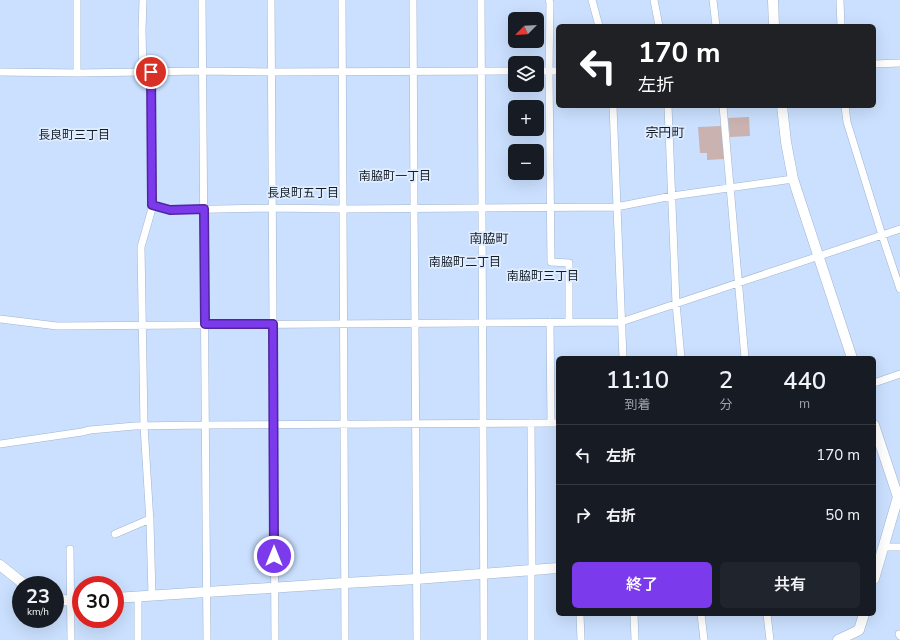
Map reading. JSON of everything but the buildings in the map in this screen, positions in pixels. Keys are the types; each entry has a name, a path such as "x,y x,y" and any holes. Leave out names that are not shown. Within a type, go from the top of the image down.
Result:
{"street":[{"path":"77,0 77,73"},
{"path":"143,0 143,72"},
{"path":"202,0 207,640"},
{"path":"271,0 275,640"},
{"path":"342,0 345,640"},
{"path":"413,0 417,640"},
{"path":"481,0 484,640"},
{"path":"549,0 551,262 569,263 569,322"},
{"path":"592,0 598,24"},
{"path":"654,0 659,24"},
{"path":"713,0 716,24"},
{"path":"773,0 774,24"},
{"path":"840,0 841,24"},
{"path":"876,64 900,63"},
{"path":"0,72 508,71"},
{"path":"544,71 556,71"},
{"path":"151,72 152,205 141,247 144,426 150,520 152,596"},
{"path":"613,108 623,356"},
{"path":"668,108 676,303 681,356"},
{"path":"723,108 745,356"},
{"path":"782,108 786,142 793,179 851,356"},
{"path":"845,108 847,122 900,288"},
{"path":"152,205 170,210 273,208 343,209 616,207 672,196 793,179"},
{"path":"0,319 57,326 621,322 900,229"},
{"path":"0,444 90,430 144,426 555,423 550,322"},
{"path":"876,382 900,374"},
{"path":"531,423 531,640"},
{"path":"876,431 899,497 878,548 876,564"},
{"path":"115,534 150,520"},
{"path":"878,548 900,546"},
{"path":"70,549 73,576"},
{"path":"0,565 14,576"},
{"path":"124,598 416,579 556,568"},
{"path":"138,597 138,640"},
{"path":"580,616 581,640"},
{"path":"634,616 635,640"},
{"path":"702,616 704,640"},
{"path":"767,616 770,640"},
{"path":"838,640 859,630 863,616"},
{"path":"71,640 73,628"}],"shaded area":[{"path":"749,117 750,136 730,137 728,118"},
{"path":"721,126 724,159 707,160 707,153 700,153 698,127"}],"district":[{"name":"宗円町","path":"665,133"},
{"name":"長良町三丁目","path":"74,135"},
{"name":"南脇町一丁目","path":"395,176"},
{"name":"長良町五丁目","path":"303,193"},
{"name":"南脇町","path":"489,239"},
{"name":"南脇町二丁目","path":"465,262"},
{"name":"南脇町三丁目","path":"543,276"}],"route":[{"path":"151,72 152,205 170,210 204,209 205,324 273,324 274,556"}]}
